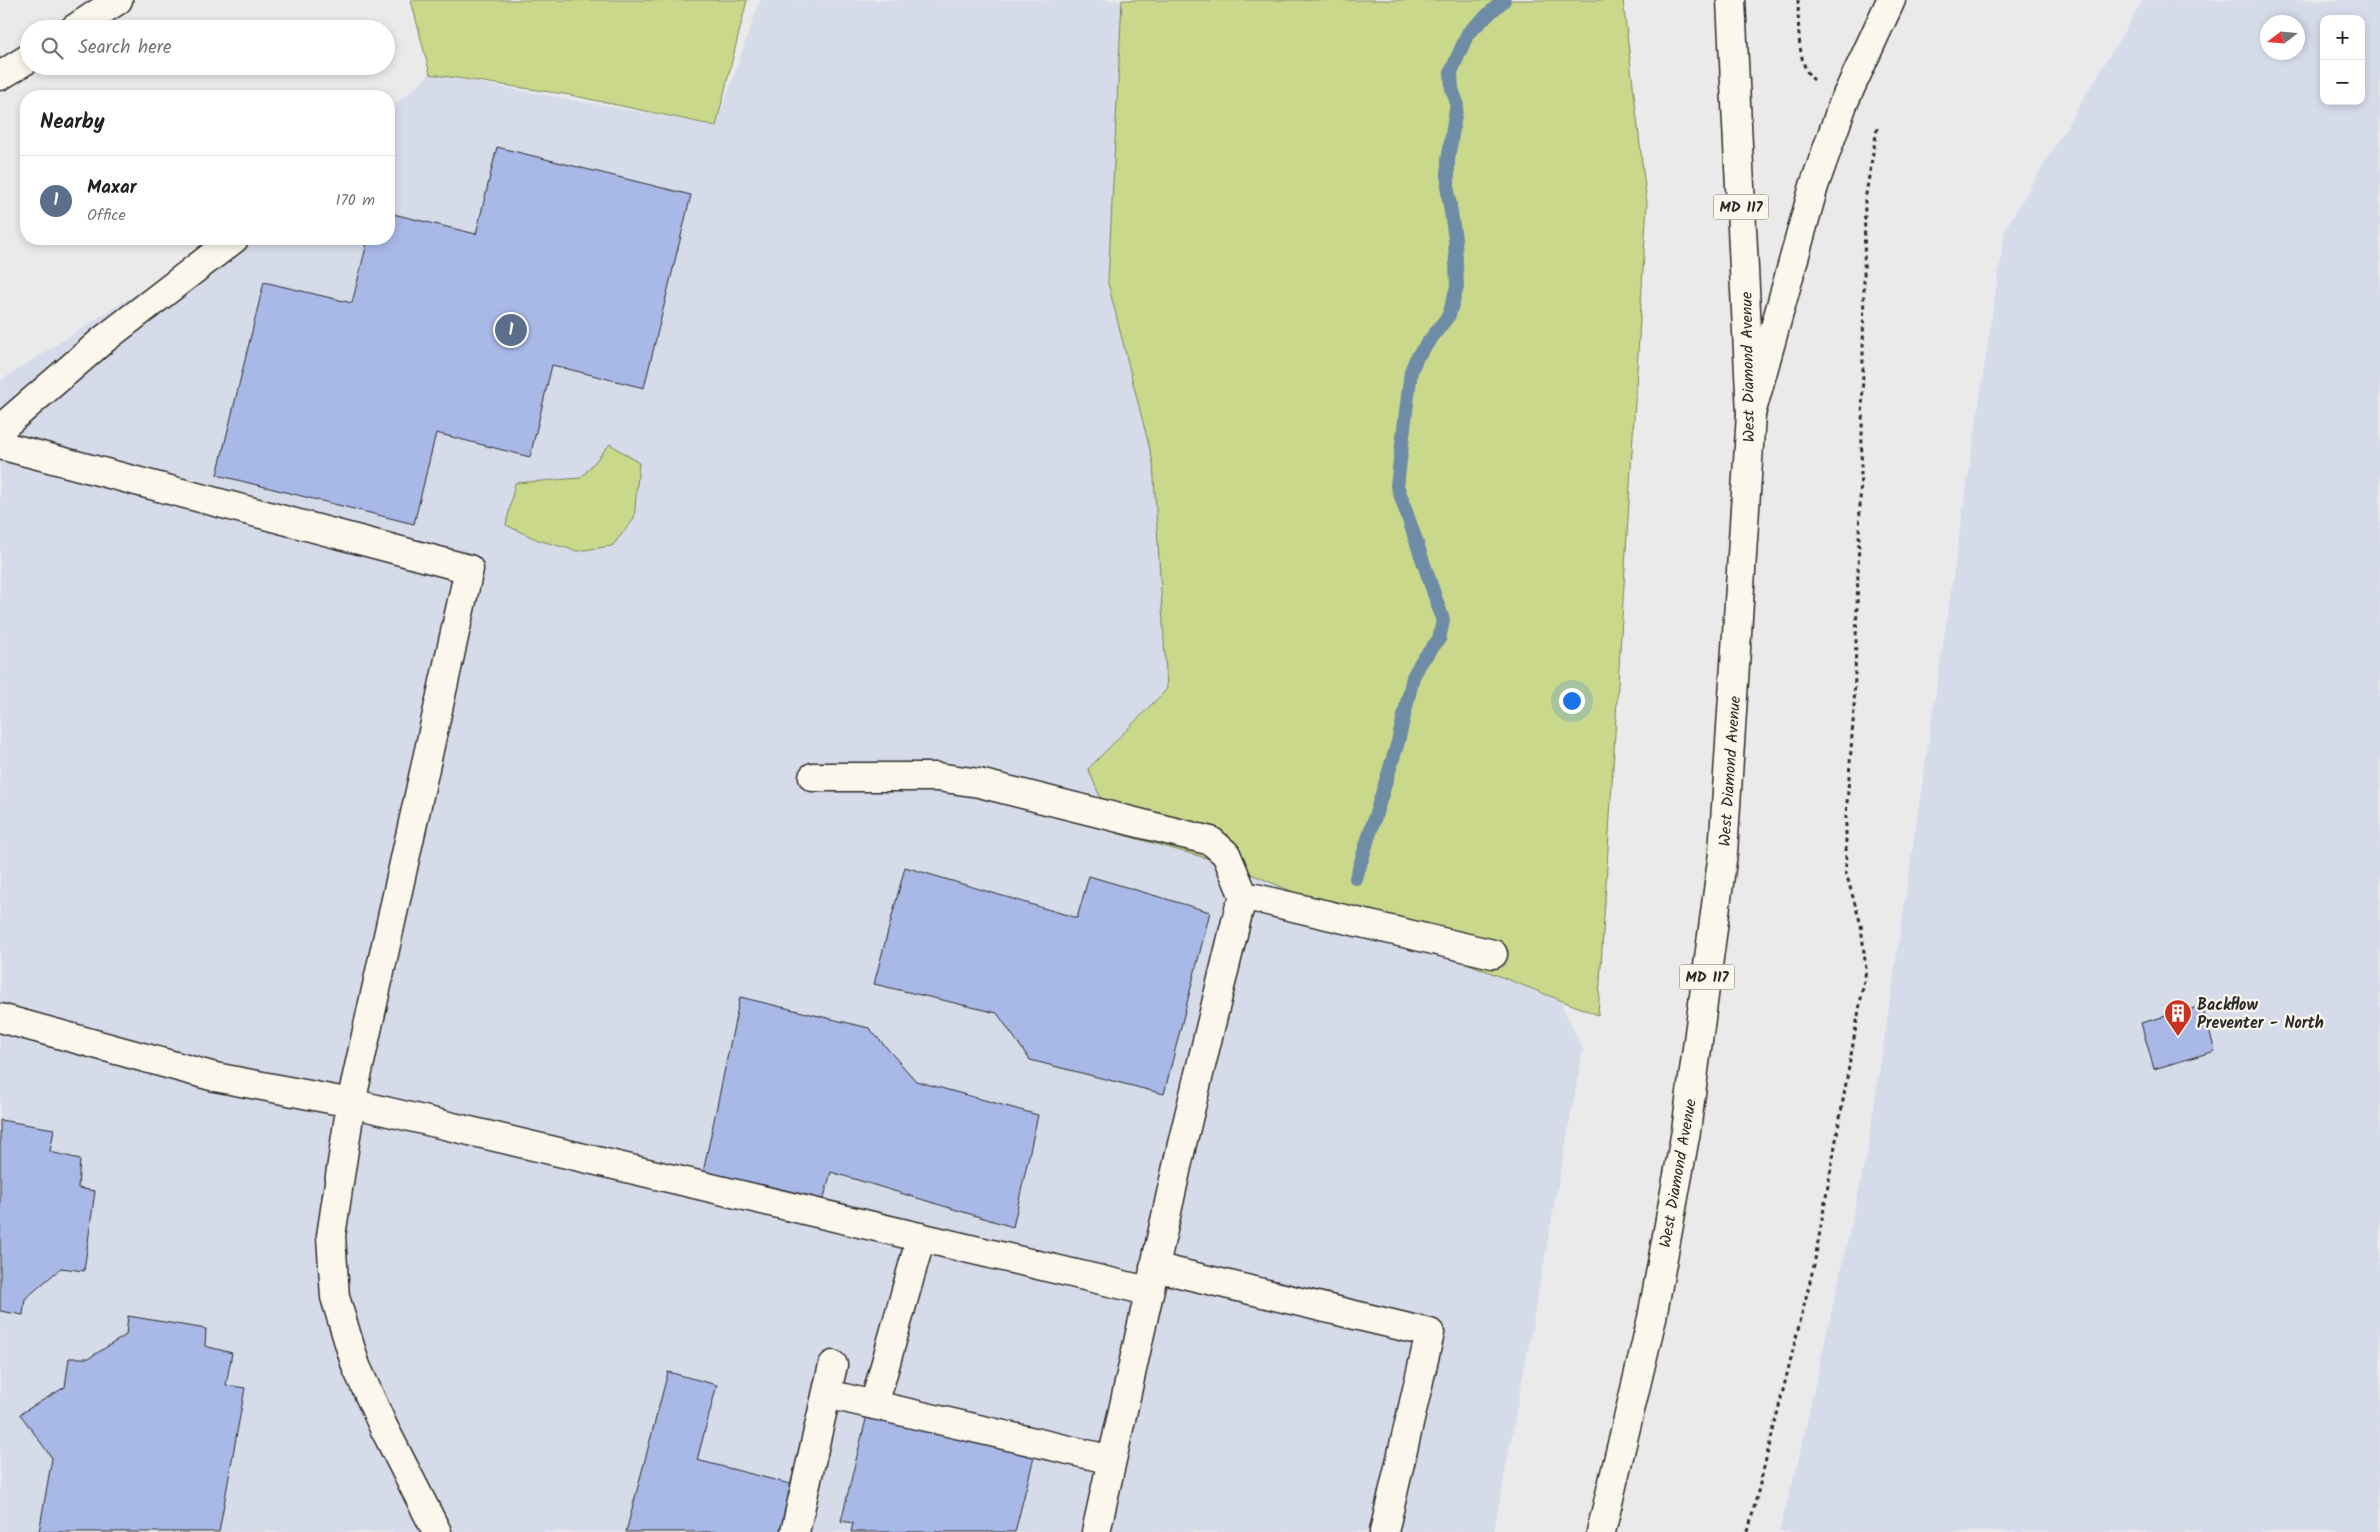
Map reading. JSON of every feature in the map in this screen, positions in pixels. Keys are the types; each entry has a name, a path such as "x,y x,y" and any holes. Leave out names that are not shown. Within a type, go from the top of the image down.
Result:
{"main road":[{"path":"88,20 118,0"},
{"name":"West Diamond Avenue","path":"1601,1532 1652,1318 1686,1131 1723,853 1751,414 1731,0"},
{"path":"1751,414 1814,186 1843,104 1891,0"},
{"path":"0,76 20,64"},
{"path":"0,429 103,340 226,245"},
{"path":"0,445 469,569 350,1103 331,1236 335,1298 356,1366 383,1426 437,1532"},
{"path":"813,777 937,777 957,779 1211,841 1226,854 1245,899"},
{"path":"1245,899 1255,898 1493,954"},
{"path":"1096,1532 1151,1279 1239,909 1245,899"},
{"path":"0,1018 215,1078 350,1103 921,1237 1430,1333 1384,1532"},
{"path":"874,1405 921,1237"},
{"path":"795,1532 834,1365"},
{"path":"827,1394 1112,1460"}],"path":[{"path":"1748,1532 1814,1265 1866,970 1861,925 1846,873 1846,817 1854,709 1862,436 1866,200 1877,129 1808,76 1801,52 1798,0"}],"shaded area":[{"path":"760,0 1125,0 1108,283 1153,462 1167,689 1088,769 1529,935 1583,1050 1494,1532 0,1532 0,381 212,245 395,245 395,105 430,74 716,126"},
{"path":"2143,0 2380,0 2380,1532 1779,1532 1797,1466 1867,1154 2005,229"}],"green space":[{"path":"411,0 747,0 716,126 570,95 430,74"},
{"path":"1122,0 1623,0 1647,204 1598,1015 1368,924 1228,864 1116,833 1088,769 1167,689 1153,462 1108,283"},
{"path":"610,444 639,463 634,519 612,546 577,551 538,540 506,525 515,483 581,478"}],"building":[{"path":"497,147 691,195 644,388 552,365 530,457 436,433 414,524 217,475 264,282 352,303 366,245 395,245 395,214 476,234"},
{"path":"905,867 1077,918 1089,876 1210,912 1164,1094 1030,1060 997,1013 874,984"},
{"path":"740,997 869,1028 916,1081 1038,1115 1013,1227 831,1172 820,1212 701,1182"},
{"name":"Backflow Preventer - North","path":"2202,1006 2215,1051 2154,1069 2141,1023"},
{"path":"0,1120 54,1129 50,1152 80,1159 78,1188 95,1191 84,1271 61,1268 25,1299 23,1315 0,1311"},
{"path":"128,1316 206,1329 205,1346 232,1353 226,1385 245,1388 219,1532 39,1532 52,1458 20,1414 65,1387 69,1358 89,1358 126,1335"},
{"path":"668,1372 717,1385 697,1460 794,1485 782,1532 626,1532"},
{"path":"867,1415 1035,1453 1015,1532 851,1532 853,1523 841,1521"}],"waterway":[{"path":"1356,878 1398,742 1413,677 1421,662 1439,639 1443,620 1397,485 1411,371 1417,357 1449,315 1457,287 1455,239 1448,193 1448,160 1457,103 1452,89 1451,72 1468,33 1504,0"}],"place":[{"name":"Maxar","path":"511,330"},
{"name":"Backflow Preventer - North","path":"2178,1037"}]}
